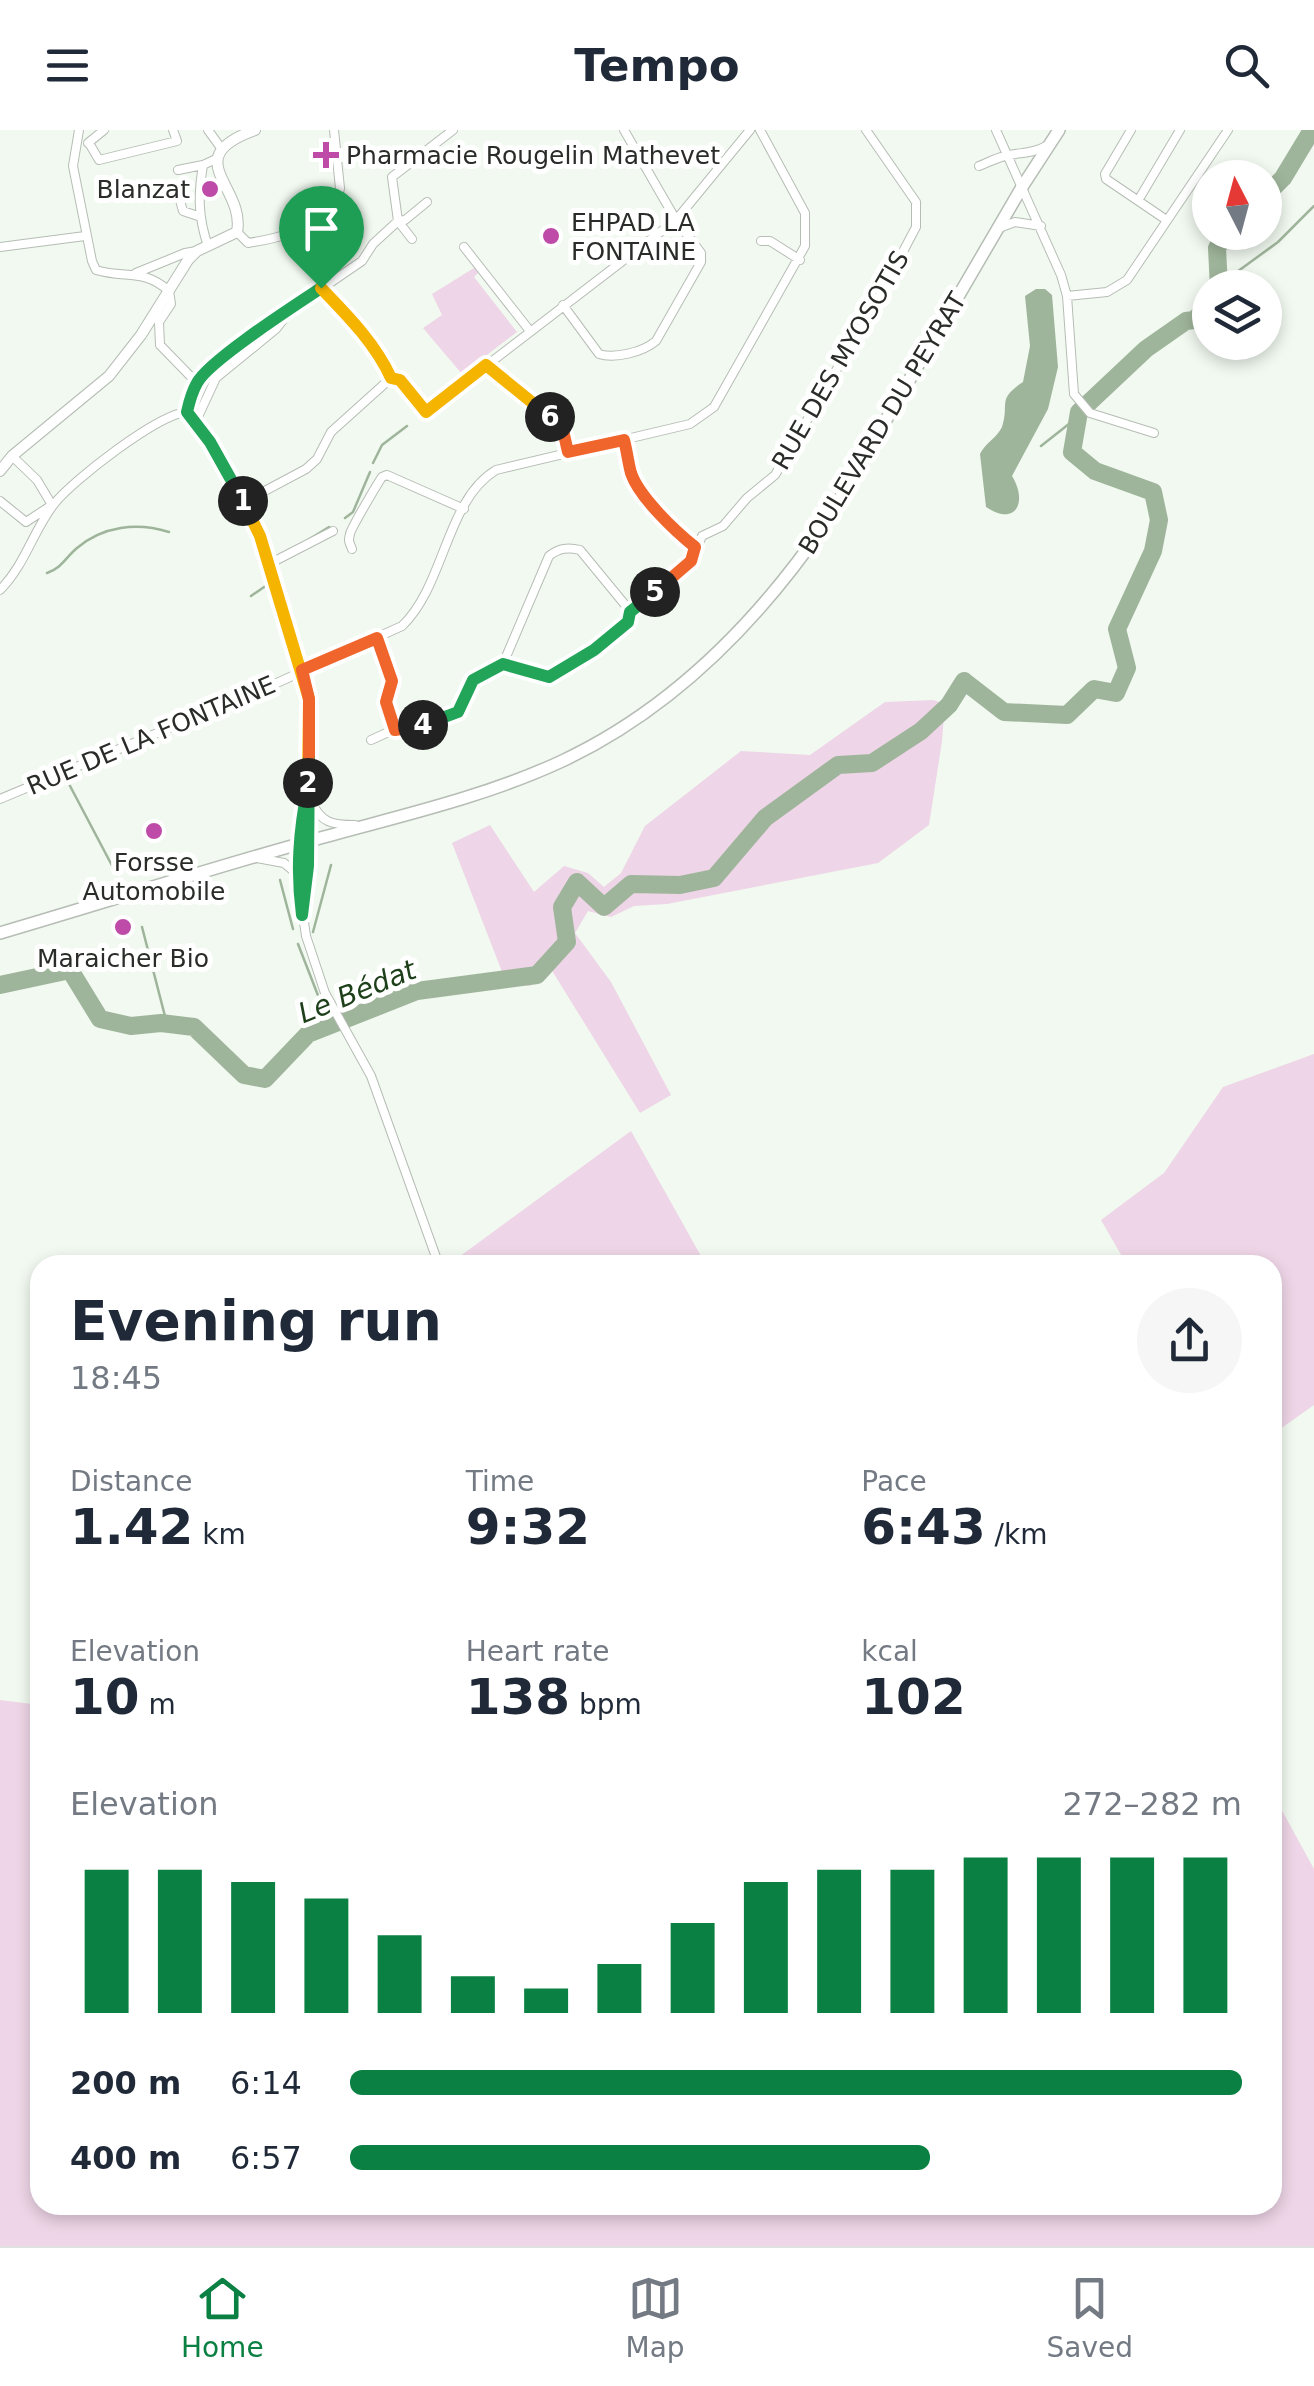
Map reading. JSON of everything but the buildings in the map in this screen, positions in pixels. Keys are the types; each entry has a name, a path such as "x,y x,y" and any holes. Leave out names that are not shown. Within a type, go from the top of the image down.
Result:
{"main road":[{"name":"BOULEVARD DU PEYRAT","path":"0,932 510,782 559,762 647,711 720,652 794,569 1060,130"}],"street":[{"path":"79,130 84,143 99,160 177,141 173,130"},
{"path":"104,130 84,143 73,166 85,236 96,270 136,273 152,278 169,291 171,304 159,322 160,345 197,382"},
{"path":"208,130 219,153 220,178 237,218 237,232 248,243 295,234 338,206 340,171 334,130"},
{"path":"178,170 203,165 234,138 255,130"},
{"path":"412,239 398,221 392,176 453,130"},
{"path":"564,305 599,354 648,347 656,341 703,258 676,220 624,130"},
{"path":"321,288 359,330 391,378 400,380 426,412 676,220 750,130"},
{"path":"760,130 805,213 807,234 800,260 770,240 761,240"},
{"name":"RUE DES MYOSOTIS","path":"503,664 549,677 594,650 628,622 630,612 691,561 702,536 723,526 774,475 880,297 916,227 916,202 866,130"},
{"path":"996,130 1041,226 1066,296 1074,394 1090,414 1154,433"},
{"path":"1131,130 1105,174 1110,183 1166,219"},
{"path":"1139,199 1180,130"},
{"path":"1066,296 1118,287 1126,280 1228,130"},
{"path":"979,166 1008,155 1021,156 1052,142"},
{"path":"203,165 199,216 203,248"},
{"path":"179,197 183,212 199,216"},
{"path":"187,412 197,382 221,359 352,270 398,221 427,202"},
{"path":"998,228 1015,222 1041,226"},
{"path":"136,273 237,232"},
{"path":"0,247 85,236"},
{"path":"464,247 530,331"},
{"path":"52,505 37,480 4,463 109,376 188,260 203,248"},
{"name":"RUE DE LA FONTAINE","path":"0,798 402,626 430,590 473,490 484,477 496,470 690,424 714,407 800,260"},
{"path":"196,421 216,378 276,329 284,314"},
{"path":"486,365 562,426 568,452"},
{"path":"244,502 317,459 331,432 391,378"},
{"path":"187,412 244,502 269,564 302,670 310,722 302,915"},
{"path":"0,501 26,522 154,423 187,412"},
{"path":"624,440 632,476 639,487 677,533 695,547"},
{"path":"352,549 348,537 354,523 387,475 464,509"},
{"path":"0,590 18,569 52,505"},
{"path":"269,564 333,531"},
{"path":"371,740 458,712 473,680 503,664 549,556 556,551 580,550 630,612"},
{"path":"377,638 392,681 386,702 395,730"},
{"path":"308,786 318,816 329,822 370,824"},
{"path":"310,798 297,874 313,959 337,1014 372,1076 435,1255"},
{"path":"257,858 284,864 297,874"}],"shaded area":[{"path":"474,268 479,272 474,277 517,332 462,374 423,328 442,315 432,294"},
{"path":"1045,289 1052,295 1058,367 1048,409 1012,476 1019,503 1012,513 1005,514 986,507 980,454 1002,427 1007,398 1023,382 1030,346 1025,296"},
{"path":"933,700 945,704 929,825 878,863 667,904 634,906 611,917 588,911 575,933 611,982 671,1095 640,1113 551,969 530,986 506,982 452,843 490,825 534,892 564,866 588,873 604,887 621,873 645,826 741,751 810,755 885,702"},
{"path":"1314,1054 1314,1405 1282,1428 1282,1255 1121,1255 1101,1220 1164,1173 1223,1087"},
{"path":"631,1131 700,1255 462,1255"},
{"path":"0,1700 30,1704 30,2215 1282,2215 1282,1810 1314,1869 1314,2246 0,2246"}],"waterway":[{"name":"Le Bédat","path":"1282,179 1312,130"},
{"path":"1240,270 1278,242 1314,206"},
{"name":"Le Bédat","path":"1217,250 1218,270"},
{"name":"Le Bédat","path":"0,985 70,970 100,1019 131,1026 161,1023 194,1027 244,1075 265,1079 308,1034 417,991 537,975 567,942 562,907 577,882 604,907 631,884 680,885 714,878 765,818 838,765 872,763 921,731 949,705 964,681 1004,712 1067,715 1094,689 1116,693 1127,668 1117,629 1153,551 1159,520 1153,492 1095,471 1072,452 1079,412 1146,349 1192,320"},
{"path":"1041,446 1079,416"},
{"path":"373,463 382,445 407,426"},
{"path":"345,518 353,512 370,472"},
{"path":"47,573 87,541 109,531 145,527 169,532"},
{"path":"308,540 329,527"},
{"path":"251,596 267,585"},
{"path":"69,784 117,875"},
{"path":"313,932 331,865"},
{"path":"280,880 293,929"},
{"path":"142,927 167,1024"},
{"path":"298,944 319,998"},
{"path":"326,1013 330,1021 334,1019"}],"place":[{"name":"Pharmacie Rougelin Mathevet","path":"326,155"},
{"name":"Blanzat","path":"210,189"},
{"name":"EHPAD LA FONTAINE","path":"551,236"},
{"name":"Forsse Automobile","path":"154,831"},
{"name":"Maraicher Bio","path":"123,927"}],"route":[{"path":"321,288 221,359 197,382 187,412 235,483 260,536 309,699 308,786 297,874 302,915 310,798 309,699 302,670 377,638 392,681 386,702 395,730 452,716 458,712 473,680 503,664 549,677 594,650 628,622 630,612 691,561 695,547 677,533 639,487 632,476 624,440 568,452 562,426 486,365 426,412 400,380 391,378 351,320 321,288"}]}
